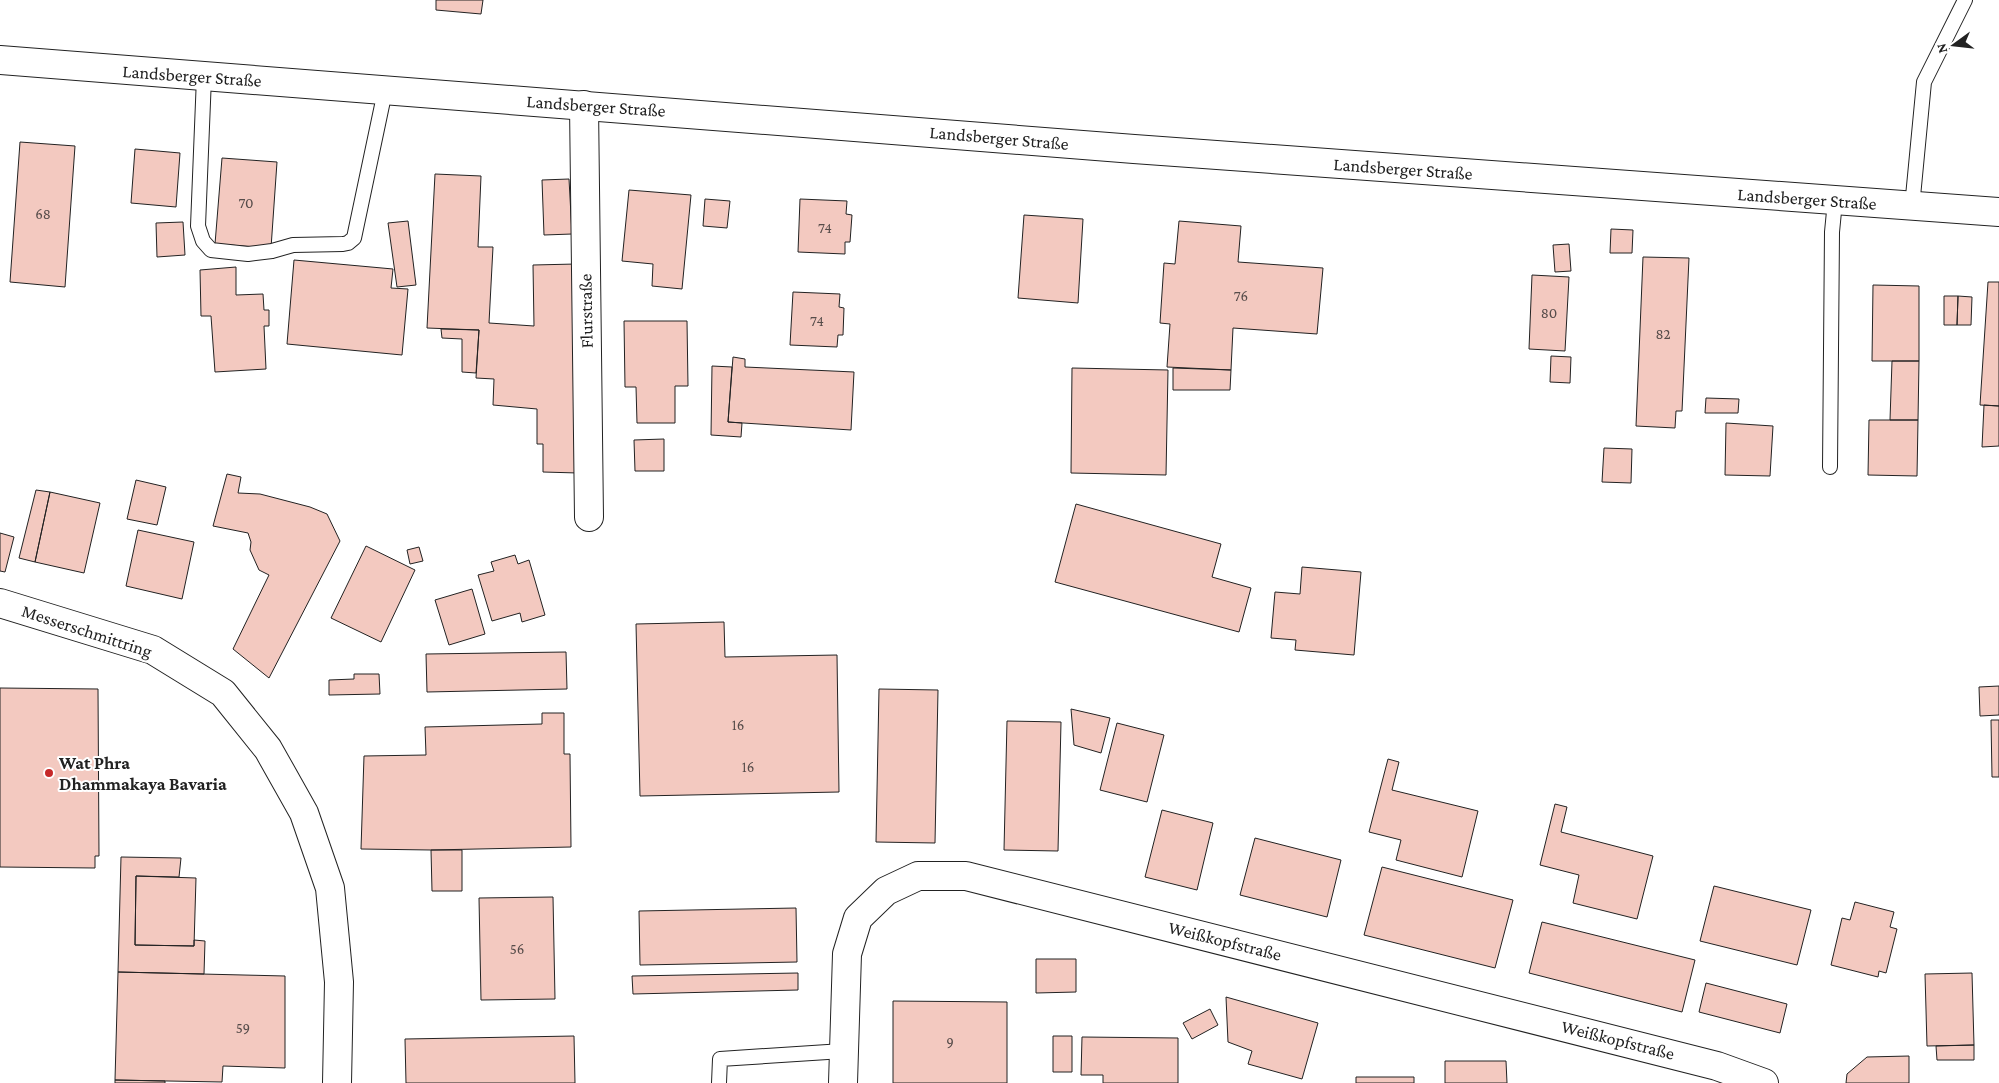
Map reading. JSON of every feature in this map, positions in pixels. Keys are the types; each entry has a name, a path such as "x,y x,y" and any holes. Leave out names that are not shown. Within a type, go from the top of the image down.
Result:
{"street":[{"name":"Landsberger Straße","path":"0,60 1114,147 1999,212"},
{"name":"Flurstraße","path":"584,105 588,517"},
{"name":"Messerschmittring","path":"0,604 153,650 223,693 268,749 304,813 330,888 339,982 337,1083"},
{"name":"Weißkopfstraße","path":"843,1083 847,954 858,918 886,891 918,876 966,876 1717,1066 1764,1083"}],"lane":[{"path":"1912,206 1924,82 1966,0"},
{"path":"204,77 198,226 203,241 211,250 248,254 272,251 293,245 343,244 354,238 385,91"},
{"path":"1830,467 1832,232 1835,201"},
{"path":"719,1083 720,1059 843,1051"}],"building":[{"path":"436,0 483,0 481,14 436,10"},
{"path":"20,142 75,146 65,287 10,282"},
{"path":"135,149 180,153 176,207 131,203"},
{"path":"222,158 277,162 271,248 215,244"},
{"path":"435,174 481,176 478,247 493,247 489,323 534,326 533,265 576,264 578,473 543,472 543,444 537,444 537,409 493,405 494,379 476,378 479,330 427,328"},
{"path":"569,179 572,234 544,235 542,180"},
{"path":"629,190 691,195 682,289 652,286 653,264 622,261"},
{"path":"705,199 730,201 727,228 703,226"},
{"path":"800,199 847,201 846,214 852,215 850,242 845,242 845,254 798,252"},
{"path":"1024,215 1083,219 1078,303 1018,298"},
{"path":"408,221 416,285 397,287 388,223"},
{"path":"1179,221 1241,226 1238,262 1323,268 1317,334 1233,328 1231,370 1167,367 1170,324 1160,323 1164,263 1175,264"},
{"path":"183,222 185,255 157,257 156,223"},
{"path":"1611,229 1633,230 1632,253 1610,253"},
{"path":"1569,244 1571,271 1555,272 1553,245"},
{"path":"1643,257 1689,258 1682,411 1676,411 1675,428 1636,426"},
{"path":"294,260 393,269 391,288 408,289 402,355 287,344"},
{"path":"236,267 236,295 263,294 264,310 269,310 269,326 264,326 266,369 215,372 211,316 201,316 200,270"},
{"path":"1532,275 1569,277 1565,351 1529,349"},
{"path":"1988,282 1999,282 1999,406 1980,405"},
{"path":"1873,285 1919,286 1919,361 1872,361"},
{"path":"793,292 840,294 839,307 844,308 843,335 838,335 837,347 790,345"},
{"path":"1944,296 1958,296 1957,325 1944,325"},
{"path":"1958,296 1972,297 1971,325 1957,325"},
{"path":"624,321 687,321 688,386 675,386 675,423 637,423 636,387 625,387"},
{"path":"441,329 479,330 476,373 462,372 462,339 442,338"},
{"path":"1551,356 1571,357 1570,383 1550,382"},
{"path":"733,357 745,359 745,367 854,372 851,430 728,422"},
{"path":"1892,361 1919,361 1918,420 1890,420"},
{"path":"712,366 732,367 728,422 742,423 741,437 711,435"},
{"path":"1072,368 1168,370 1166,475 1071,473"},
{"path":"1173,368 1231,370 1230,390 1173,390"},
{"path":"1706,398 1739,399 1738,413 1705,413"},
{"path":"1984,405 1999,406 1999,446 1982,447"},
{"path":"1869,420 1918,420 1917,476 1868,475"},
{"path":"1726,423 1773,426 1770,476 1725,475"},
{"path":"664,439 664,471 635,471 634,440"},
{"path":"1604,448 1632,449 1631,483 1602,482"},
{"path":"227,474 241,477 238,493 260,494 310,507 327,514 340,541 269,678 233,649 269,575 259,570 250,550 251,542 248,533 213,526"},
{"path":"136,480 166,487 157,525 127,519"},
{"path":"36,490 50,492 35,562 19,558"},
{"path":"50,492 100,503 84,573 35,562"},
{"path":"1076,504 1221,544 1212,577 1251,588 1239,632 1055,582"},
{"path":"138,530 194,542 182,599 126,586"},
{"path":"0,533 14,537 5,572 0,571"},
{"path":"366,546 415,570 381,642 331,618"},
{"path":"419,547 423,561 410,564 407,550"},
{"path":"515,555 518,564 529,560 545,615 522,622 520,613 492,621 478,575 494,571 491,562"},
{"path":"1302,567 1361,572 1354,655 1295,650 1296,640 1271,638 1275,592 1300,594"},
{"path":"472,589 485,634 449,645 435,600"},
{"path":"724,622 725,657 837,655 839,792 640,796 636,624"},
{"path":"566,652 567,689 427,692 426,654"},
{"path":"354,674 379,674 380,694 329,695 329,680 354,679"},
{"path":"1999,686 1999,715 1980,716 1979,687"},
{"name":"Wat Phra Dhammakaya Bavaria","path":"0,688 98,689 99,856 95,856 95,868 0,867"},
{"path":"879,689 938,690 935,843 876,842"},
{"path":"1071,709 1110,718 1101,753 1074,745"},
{"path":"542,713 564,713 564,754 570,754 571,847 431,850 361,849 364,756 426,755 425,727 542,724"},
{"path":"1991,720 1999,720 1999,777 1992,777"},
{"path":"1007,721 1061,722 1058,851 1004,850"},
{"path":"1117,723 1164,735 1147,802 1100,790"},
{"path":"1388,759 1399,762 1392,790 1478,811 1462,877 1396,860 1401,840 1369,832"},
{"path":"1555,804 1567,807 1561,832 1653,856 1637,919 1573,903 1579,875 1540,865"},
{"path":"1162,810 1213,823 1197,890 1145,877"},
{"path":"1255,838 1341,860 1327,917 1240,895"},
{"path":"431,850 462,850 462,891 432,891"},
{"path":"121,857 181,858 179,877 136,876 135,945 194,946 194,940 205,941 204,974 118,972"},
{"path":"1382,867 1513,900 1495,968 1364,935"},
{"path":"136,876 196,878 194,946 135,945"},
{"path":"1714,886 1811,910 1797,965 1700,941"},
{"path":"553,897 555,999 481,1000 479,898"},
{"path":"1855,902 1894,912 1890,927 1897,929 1886,973 1879,971 1878,977 1831,965 1842,918 1850,920"},
{"path":"796,908 797,962 640,965 639,911"},
{"path":"1542,922 1695,960 1682,1012 1529,973"},
{"path":"1036,959 1076,959 1076,992 1036,993"},
{"path":"118,972 285,976 285,1068 223,1066 222,1082 115,1080"},
{"path":"798,973 798,990 633,994 632,976"},
{"path":"1972,973 1974,1045 1927,1046 1925,974"},
{"path":"1706,983 1787,1004 1780,1033 1699,1012"},
{"path":"1226,997 1318,1023 1302,1079 1248,1064 1252,1051 1228,1042"},
{"path":"893,1001 1007,1002 1007,1083 893,1083"},
{"path":"1210,1009 1218,1025 1192,1039 1183,1023"},
{"path":"574,1036 575,1083 406,1083 405,1039"},
{"path":"1053,1036 1072,1036 1072,1072 1053,1072"},
{"path":"1082,1037 1178,1038 1178,1083 1103,1083 1103,1075 1081,1075"},
{"path":"1974,1045 1974,1060 1937,1060 1936,1046"},
{"path":"1909,1056 1909,1083 1846,1083 1847,1074 1867,1057"},
{"path":"1445,1061 1506,1061 1507,1083 1445,1083"},
{"path":"1356,1077 1414,1077 1414,1083 1356,1083"},
{"path":"115,1080 165,1081 165,1083 115,1083"}],"place":[{"name":"Wat Phra Dhammakaya Bavaria","path":"49,773"}]}
